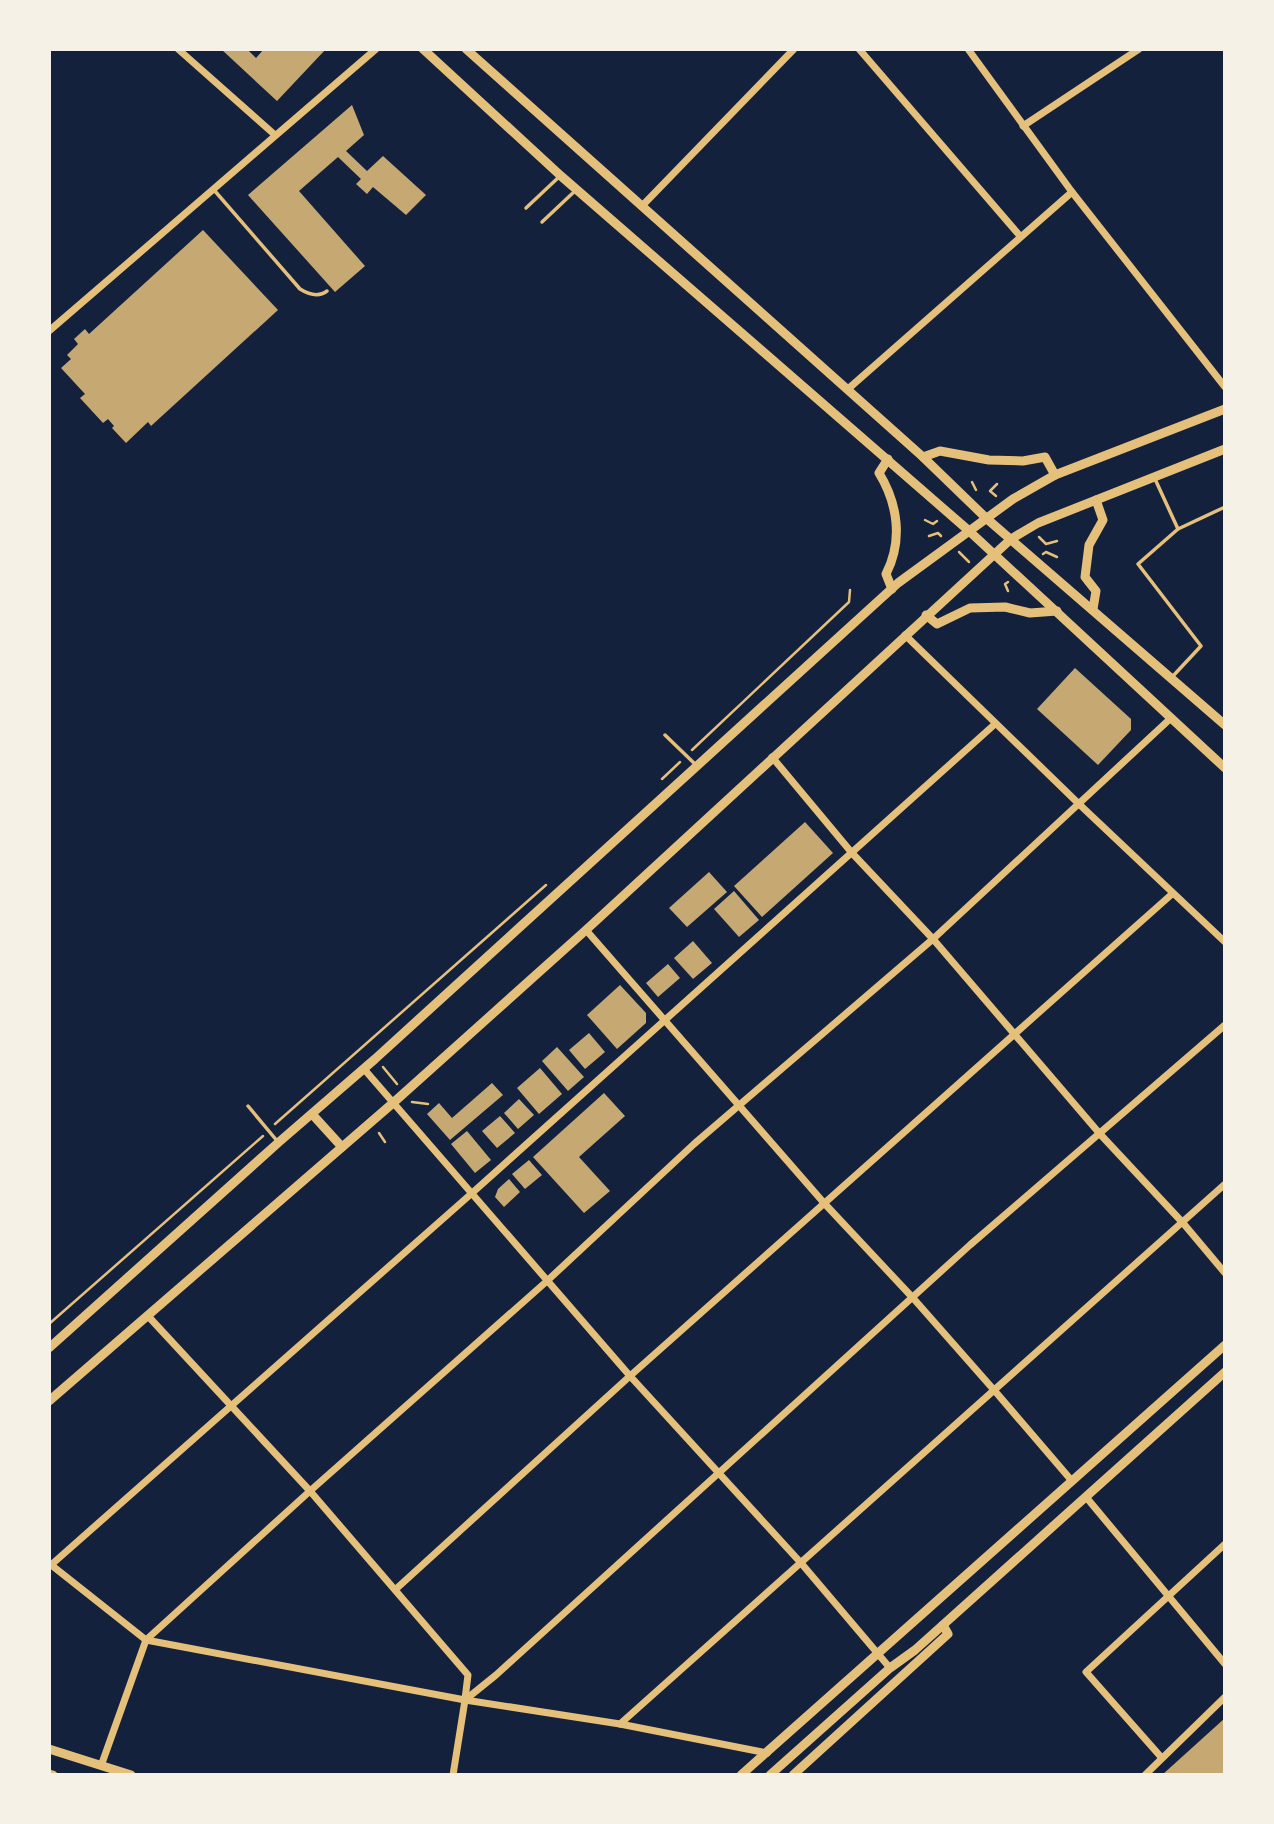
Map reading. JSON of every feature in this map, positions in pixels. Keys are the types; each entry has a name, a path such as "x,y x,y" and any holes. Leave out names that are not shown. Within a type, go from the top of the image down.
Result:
{"street":[{"path":"178,49 275,135"},
{"path":"49,331 376,49"},
{"path":"423,49 561,176 968,530 1225,768"},
{"path":"466,49 848,389 985,518 1225,725"},
{"path":"642,206 794,49"},
{"path":"859,49 1020,236"},
{"path":"968,49 1072,192 1225,387"},
{"path":"1023,126 1139,49"},
{"path":"848,389 1072,192"},
{"path":"49,316 57,324"},
{"path":"49,1348 376,1059 892,589 985,518 1055,475 1225,409"},
{"path":"49,1401 404,1093 586,930 1011,539 1096,500 1225,449"},
{"path":"923,457 940,451 989,460 1023,461 1045,457 1055,475"},
{"path":"888,459 880,473 896,513 896,539 892,561 886,574 892,589"},
{"path":"1093,609 1096,591 1085,578 1089,545 1103,520 1096,500"},
{"path":"926,615 937,624 971,608 1005,607 1030,613 1056,611"},
{"path":"905,635 1225,942"},
{"path":"101,1766 146,1640 310,1490 547,1281 694,1144 933,939 1171,718"},
{"path":"766,1753 620,1724 465,1700 146,1640 50,1564 233,1406 995,724"},
{"path":"772,757 852,853 933,939 1100,1134 1183,1223 1225,1273"},
{"path":"396,1589 630,1376 1172,894"},
{"path":"586,930 1072,1481"},
{"path":"465,1700 859,1348 970,1245 1225,1025"},
{"path":"364,1069 630,1376 801,1563 890,1668"},
{"path":"312,1114 342,1147"},
{"path":"620,1724 1225,1184"},
{"path":"148,1316 310,1490 468,1675 453,1775"},
{"path":"741,1775 1225,1345"},
{"path":"770,1775 890,1668 943,1625 1225,1372"},
{"path":"1086,1497 1225,1664"},
{"path":"1161,1757 1086,1672 1225,1544"},
{"path":"793,1775 948,1634 943,1625"},
{"path":"1145,1775 1225,1697"},
{"path":"49,1749 131,1775"}],"lane":[{"path":"526,208 561,176"},
{"path":"542,222 577,189"},
{"path":"214,190 299,289 312,295 324,294 327,291"},
{"path":"1154,477 1178,529"},
{"path":"1171,678 1201,646 1138,565 1178,529 1225,507"},
{"path":"665,735 696,766"},
{"path":"248,1106 279,1142"}],"path":[{"path":"997,484 990,491 1005,505"},
{"path":"1030,528 1046,544 1057,541"},
{"path":"929,536 938,533 977,569"},
{"path":"660,781 849,602 850,590"},
{"path":"311,1092 550,881"},
{"path":"365,1046 414,1103 428,1104"},
{"path":"49,1324 210,1184"}],"building":[{"path":"221,49 247,49 256,58 264,49 326,49 277,101"},
{"path":"352,105 364,135 346,151 367,171 383,156 426,195 406,215 373,187 367,194 356,184 361,179 338,157 299,191 365,266 335,292 248,195"},
{"path":"203,230 278,310 151,426 148,422 126,443 112,428 114,426 108,419 103,423 80,398 85,394 61,368 71,359 67,355 78,344 74,339 85,329 89,334"},
{"path":"1075,668 1131,719 1131,730 1098,765 1037,709"},
{"path":"805,822 833,853 762,917 734,886"},
{"path":"709,872 727,892 687,927 669,908"},
{"path":"734,891 759,920 739,937 714,909"},
{"path":"693,941 712,963 693,979 674,958"},
{"path":"668,964 680,978 658,997 646,983"},
{"path":"620,985 646,1013 646,1023 617,1049 587,1015"},
{"path":"589,1033 605,1052 585,1069 569,1050"},
{"path":"557,1047 584,1077 568,1091 542,1061"},
{"path":"540,1068 562,1094 539,1114 517,1088"},
{"path":"492,1083 503,1095 450,1140 427,1114 439,1103 452,1118"},
{"path":"604,1093 625,1116 579,1157 610,1191 584,1213 533,1157"},
{"path":"519,1099 534,1115 518,1129 504,1113"},
{"path":"500,1116 515,1133 497,1148 482,1131"},
{"path":"467,1131 491,1160 475,1173 451,1144"},
{"path":"529,1160 542,1175 525,1189 512,1174"},
{"path":"509,1179 520,1192 504,1207 495,1197 498,1189"},
{"path":"1225,1718 1225,1775 1162,1775"}]}
